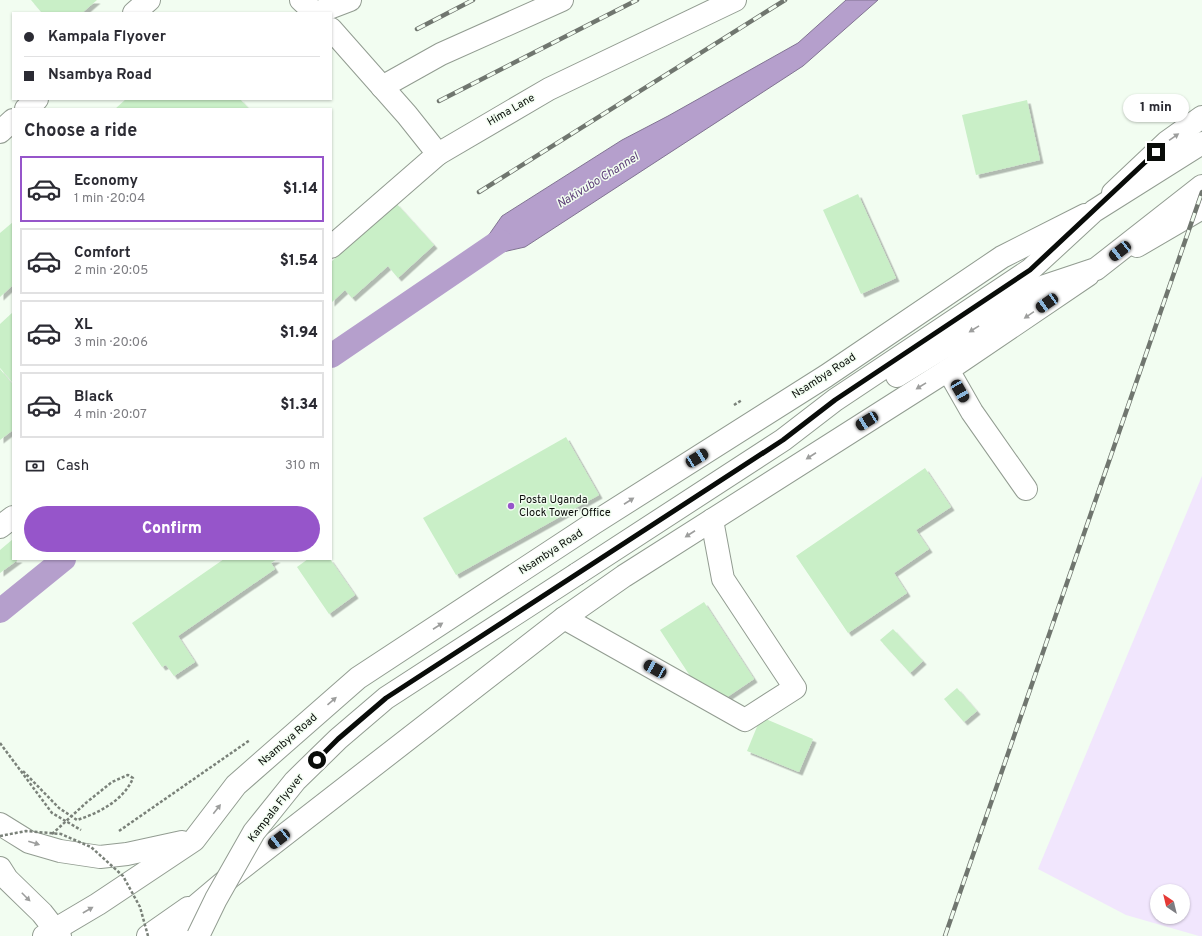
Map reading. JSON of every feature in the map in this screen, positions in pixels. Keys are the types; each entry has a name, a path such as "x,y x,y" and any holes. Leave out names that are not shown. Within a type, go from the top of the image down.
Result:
{"main road":[{"path":"135,12 149,0"},
{"path":"301,0 315,12"},
{"path":"319,12 350,0"},
{"path":"382,87 441,54 562,0"},
{"name":"Hima Lane","path":"332,246 438,154 549,89 735,0"},
{"path":"332,30 407,115 438,154"},
{"path":"27,108 36,100"},
{"name":"Nsambya Road","path":"53,934 194,840 236,786 358,678 601,519 826,376 1002,258 1094,211 1167,142 1202,117"},
{"path":"0,132 12,121"},
{"path":"783,440 835,400 1030,270 1094,211 1202,143"},
{"path":"174,936 197,905 223,883 564,618 624,576 948,370 1096,269 1202,186"},
{"path":"783,440 844,409 1042,287 1096,269 1202,208"},
{"path":"948,370 972,412 1026,490"},
{"name":"Kampala Flyover","path":"198,936 216,899 254,832 295,781 338,739 386,698 783,440"},
{"path":"0,527 12,518"},
{"path":"564,618 745,720 795,688 723,579 712,520"},
{"path":"0,824 29,842 60,851 100,857 127,854 194,840"},
{"path":"0,868 7,879 42,913 53,934"},
{"path":"148,936 223,883"}],"path":[{"path":"15,764 59,808 77,820 97,814 128,789 133,778 128,775 112,782 87,802 52,834"},
{"path":"0,836 26,831 61,834 91,847 123,876 140,908 148,936"}],"shaded area":[{"path":"1202,476 1202,936 1157,924 1190,924 1190,884 1150,884 1150,922 1126,915 1038,869"}],"water":[{"path":"846,0 878,0 803,66 525,247 472,259 502,216 622,140 798,43"}],"building":[{"path":"31,0 97,0 83,12 41,12"},
{"path":"125,100 241,100 248,108 116,108"},
{"path":"1027,100 1040,160 976,175 962,115"},
{"path":"858,194 896,278 861,294 823,210"},
{"path":"396,203 434,245 398,278 388,266 352,298 345,290 332,302 332,261"},
{"path":"12,223 12,286 0,297 0,233"},
{"path":"12,313 12,382 0,368 0,324"},
{"path":"0,369 12,384 12,431 0,440"},
{"name":"Posta Uganda Clock Tower Office","path":"566,437 599,495 456,575 423,518"},
{"path":"925,468 951,507 916,530 929,549 894,573 907,593 848,633 796,556"},
{"path":"12,540 12,560 18,560 0,573 0,550"},
{"path":"223,560 276,560 271,563 275,569 178,636 195,662 174,676 166,665 162,667 132,623"},
{"path":"307,560 331,560 355,595 329,614 297,567"},
{"path":"704,602 754,679 711,708 660,630"},
{"path":"893,629 923,661 910,673 880,640"},
{"path":"957,688 977,711 964,722 944,699"},
{"path":"761,717 813,739 799,772 747,751"}],"waterway":[{"name":"Nakivubo Channel","path":"332,355 500,241"},
{"name":"Nakivubo Channel","path":"0,611 63,560"}],"railway":[{"path":"417,29 473,0"},
{"path":"439,101 637,0"},
{"path":"479,192 785,0"},
{"path":"945,936 1202,192"}],"place":[{"name":"Posta Uganda Clock Tower Office","path":"511,506"}],"route":[{"path":"317,760 338,739 386,698 783,440 835,400 1030,270 1156,152"}]}
